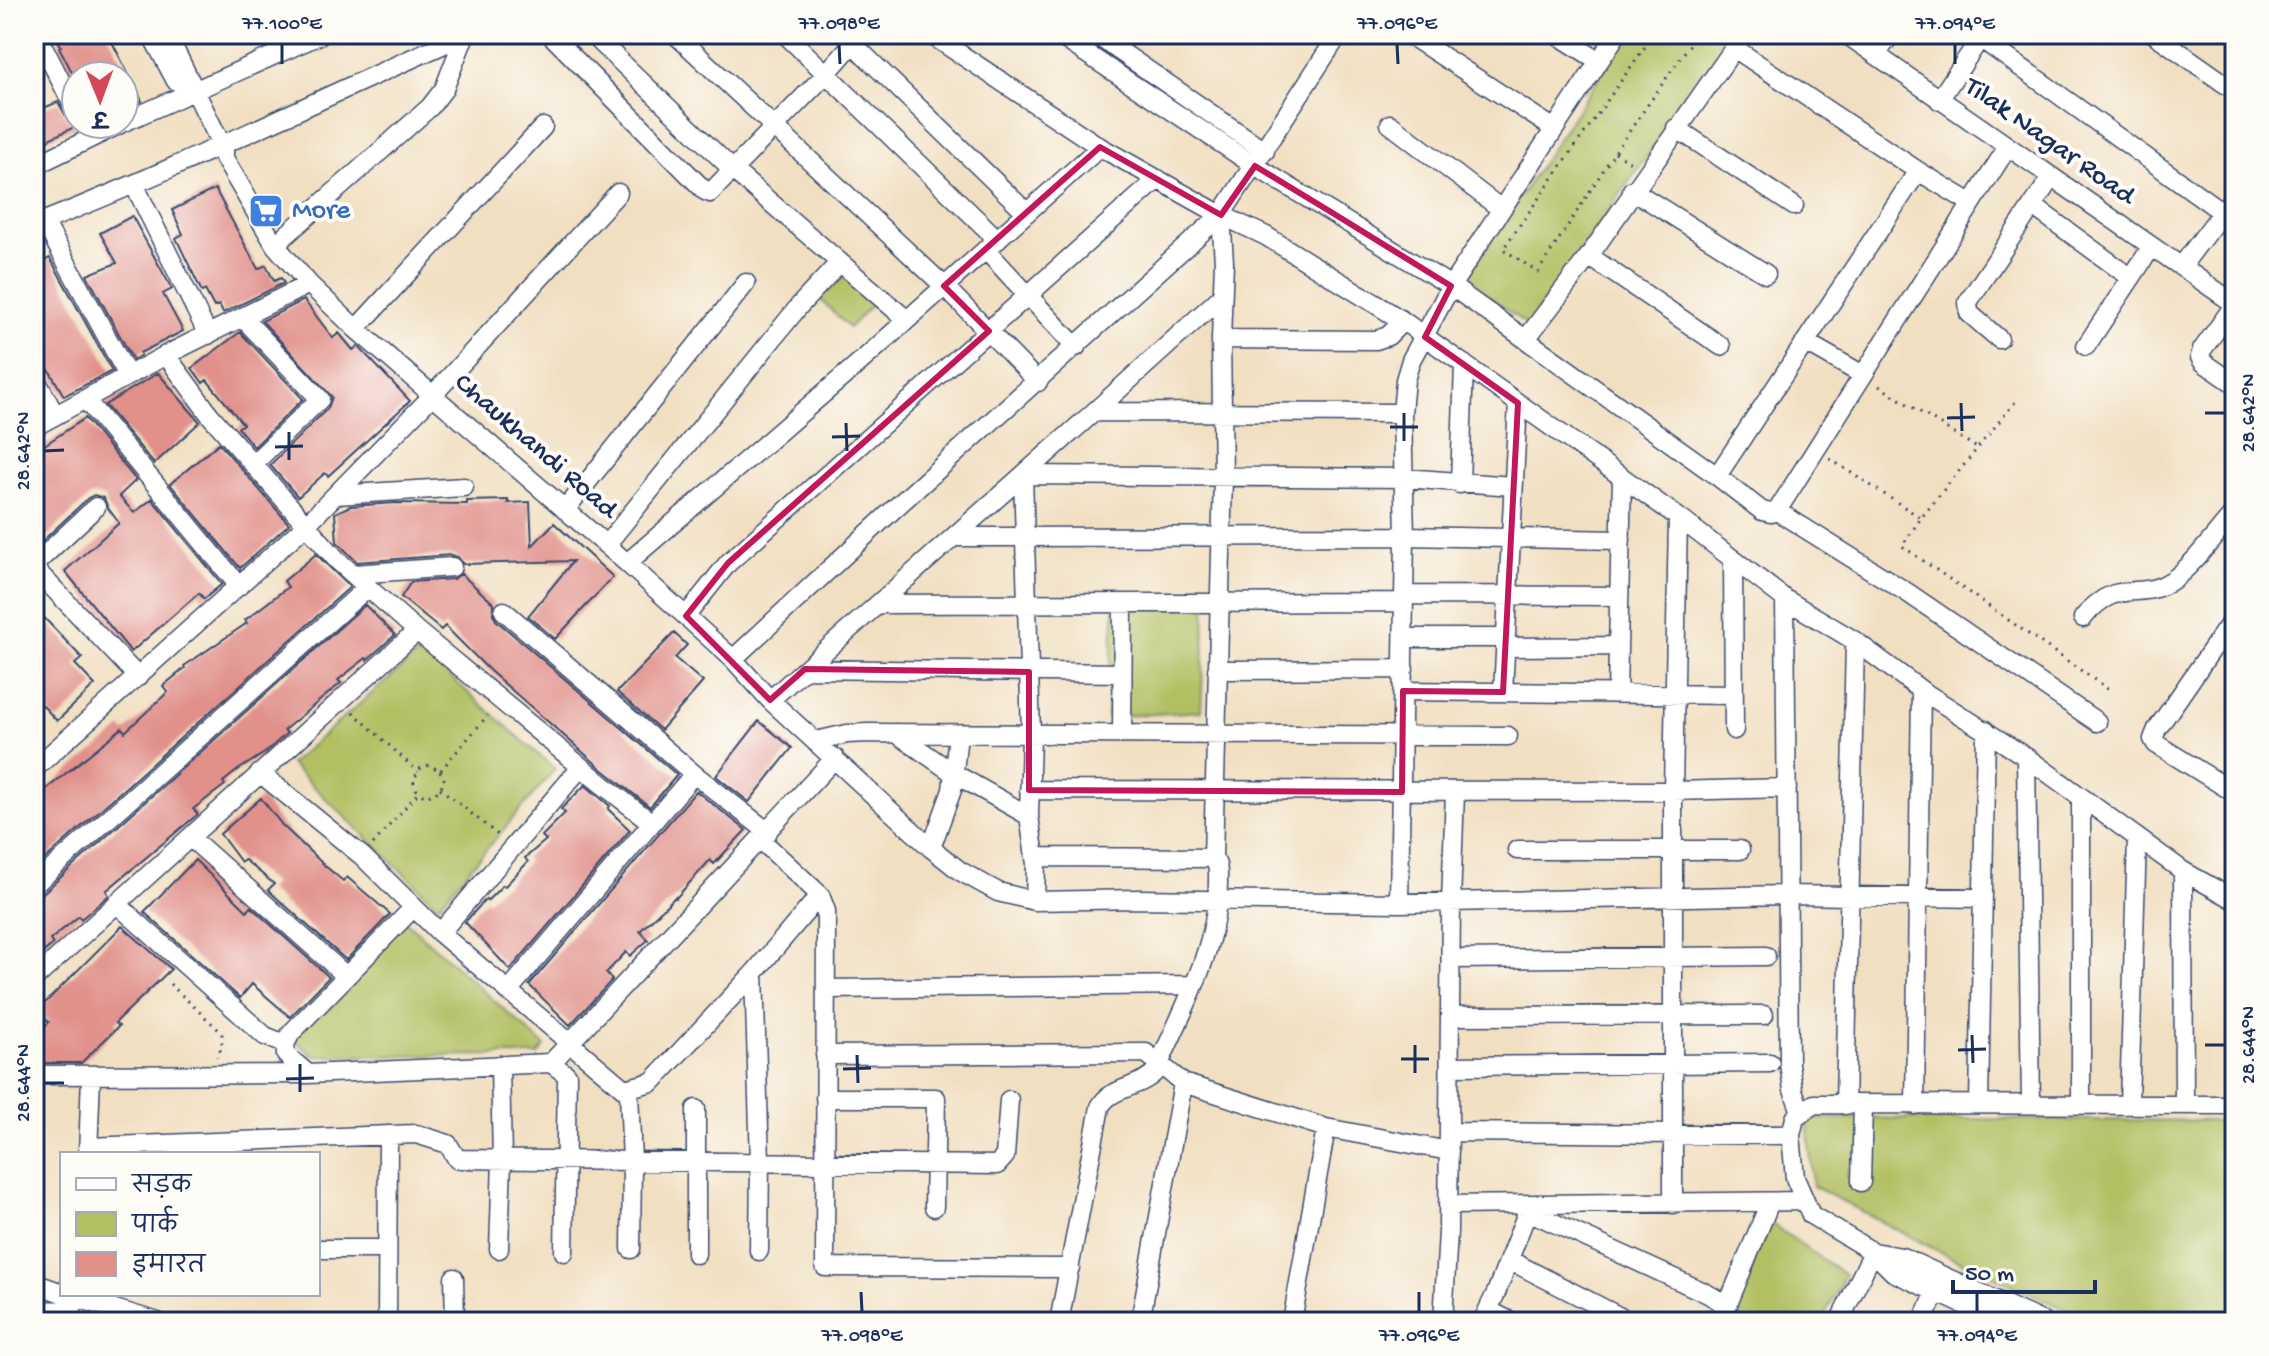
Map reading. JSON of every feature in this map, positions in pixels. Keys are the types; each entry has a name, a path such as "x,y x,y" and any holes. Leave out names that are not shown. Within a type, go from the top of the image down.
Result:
{"street":[{"path":"37,34 60,79"},
{"path":"151,34 188,92"},
{"path":"167,34 188,92"},
{"path":"140,115 322,34"},
{"path":"128,376 39,223 218,151 466,34"},
{"path":"275,245 430,107 444,89 466,34"},
{"path":"550,34 705,191 714,192 856,39 1026,212"},
{"path":"592,34 734,171 907,320"},
{"path":"675,34 944,286 1038,382"},
{"path":"785,34 992,245 1028,294 1076,347"},
{"path":"930,34 1100,147 1221,215 1266,236 1403,321 1678,517 1785,599 1855,641 1921,690 2026,757 2183,871 2235,900"},
{"path":"1057,34 1260,158 1451,286 1762,511 1771,513 1777,511 2007,148"},
{"path":"733,659 894,509 1221,215 1339,34"},
{"path":"1408,34 1553,128"},
{"path":"1556,34 1599,61"},
{"path":"1399,903 1405,536 1402,413 1405,380 1411,360 1451,286 1617,34"},
{"name":"Tilak Nagar Road","path":"1846,34 2235,304"},
{"path":"1876,55 1891,34"},
{"path":"2154,34 2235,91"},
{"path":"1100,35 1260,158"},
{"path":"1939,100 1982,36 2222,212"},
{"path":"1526,339 1589,256 1632,190 1739,41 1918,171 1971,203"},
{"name":"Chaukhandi Road","path":"188,92 262,227 309,284 432,396 686,616 733,659 770,700 931,848 960,871 998,892 1035,901 1451,903 1788,895 1982,898"},
{"path":"1390,124 1501,209"},
{"path":"356,329 543,127"},
{"path":"1676,128 1794,206"},
{"path":"34,166 73,140"},
{"path":"627,563 907,320 1100,147"},
{"path":"1717,476 1918,171"},
{"path":"1999,339 1969,313 1968,302 2051,178"},
{"path":"686,616 728,563 1158,179"},
{"path":"135,186 208,335"},
{"path":"1632,190 1766,274"},
{"path":"34,769 305,526 432,396 618,193"},
{"path":"2181,267 2235,195"},
{"path":"2033,206 2130,277"},
{"path":"1059,1322 1100,1107 1108,1095 1145,1082 1156,1071 1206,953 1218,901 1218,869 1213,858 1223,477 1220,410 1224,262 1221,215"},
{"path":"2086,346 2151,248"},
{"path":"1589,256 1721,346"},
{"path":"606,545 800,305 840,262"},
{"path":"565,510 746,283"},
{"path":"34,427 166,355 309,284"},
{"path":"770,700 1222,296"},
{"path":"2235,304 2200,357 2235,384"},
{"path":"243,318 320,399 253,464"},
{"path":"1221,339 1360,342 1388,336 1403,321"},
{"path":"1805,342 1863,375"},
{"path":"166,355 210,415 305,526 353,574 417,631 652,823"},
{"path":"1460,484 1464,364"},
{"path":"34,376 55,415"},
{"path":"85,399 239,586"},
{"path":"1503,692 1518,403"},
{"path":"1094,412 1220,410 1402,413"},
{"path":"1023,475 1404,478 1513,486"},
{"path":"1023,475 1031,734 1029,816 1037,882 1035,901"},
{"path":"1617,693 1622,478"},
{"path":"336,495 464,487"},
{"path":"96,507 34,567 138,677"},
{"path":"1777,511 1908,593 2097,722"},
{"path":"2083,618 2103,599 2120,590 2155,588 2170,581 2235,512"},
{"path":"1673,1204 1673,791 1678,517"},
{"path":"954,537 1405,536 1621,540"},
{"path":"1733,559 1734,730"},
{"path":"353,574 452,567"},
{"path":"34,885 368,587"},
{"path":"879,604 1220,603 1619,596"},
{"path":"1785,599 1789,1064 1793,1090 1801,1112"},
{"path":"1122,734 1123,603"},
{"path":"504,611 764,836 820,895 826,911 825,1267 1070,1268"},
{"path":"2235,616 2153,739 2156,744 2235,793"},
{"path":"34,979 417,631"},
{"path":"1404,638 1618,646"},
{"path":"1855,641 1852,896 1854,1105 1861,1182"},
{"path":"805,669 1122,673"},
{"path":"1217,670 1404,669"},
{"path":"1915,1105 1921,690"},
{"path":"1403,691 1734,695"},
{"path":"1979,1104 1986,730"},
{"path":"816,741 847,734 896,733 1508,736"},
{"path":"896,733 953,773 1029,816"},
{"path":"931,848 952,790 958,734"},
{"path":"2026,757 2031,1104"},
{"path":"551,1063 835,758"},
{"path":"440,933 581,767"},
{"path":"260,773 362,856 440,933 629,1093 631,1249"},
{"path":"508,991 694,774"},
{"path":"1029,790 1455,792 1787,788"},
{"path":"1443,1322 1455,792"},
{"path":"2081,798 2081,1104"},
{"path":"191,838 345,975"},
{"path":"2129,1104 2137,839"},
{"path":"1517,850 1740,850"},
{"path":"1035,857 1213,858"},
{"path":"2183,871 2184,1105"},
{"path":"625,1089 652,1082 754,973 820,895"},
{"path":"118,905 265,1036 285,1044"},
{"path":"308,1074 286,1055 285,1044 291,1033 414,907"},
{"path":"1451,959 1766,956"},
{"path":"754,973 760,1161 759,1251"},
{"path":"826,989 1194,985"},
{"path":"1450,1016 1764,1015"},
{"path":"825,1055 1146,1053 1183,1083 1326,1128 1449,1141 1674,1134 1791,1135"},
{"path":"34,1075 308,1074 551,1063 567,1075 564,1252"},
{"path":"1450,1066 1770,1063"},
{"path":"499,1249 502,1160 500,1065"},
{"path":"91,1075 88,1150 416,1134 448,1144 457,1159 997,1165 1003,1161 1009,1100"},
{"path":"1140,1322 1183,1083"},
{"path":"825,1098 936,1098 934,1207"},
{"path":"1807,1208 1795,1178 1791,1135 1795,1118 1814,1104 2235,1105"},
{"path":"696,1109 696,1254"},
{"path":"1292,1322 1326,1128"},
{"path":"387,1322 388,1135"},
{"path":"1448,1205 1529,1208 1770,1202 1807,1208 1873,1252 1893,1272 1991,1320"},
{"path":"1529,1208 1706,1293 1725,1315 1770,1202"},
{"path":"1512,1322 1485,1316 1529,1208"},
{"path":"320,1249 387,1249"},
{"path":"1839,1322 1873,1252"},
{"path":"1873,1252 1902,1257 2043,1322"},
{"path":"1509,1260 1630,1322"},
{"path":"454,1278 455,1322"},
{"path":"34,1283 70,1302 158,1322"},
{"path":"1922,1322 1937,1291"},
{"path":"34,1311 70,1302"}],"path":[{"path":"1654,34 1503,249 1538,272 1615,152 1697,34"},
{"path":"1863,375 1978,449"},
{"path":"2015,402 1902,546 2112,692"},
{"path":"1816,449 1921,518"},
{"path":"440,771 500,700"},
{"path":"340,701 418,772"},
{"path":"429,765 440,771 445,781 432,796 425,797 418,793 413,780 418,772 429,765"},
{"path":"440,788 513,847"},
{"path":"362,856 418,793"},
{"path":"170,984 222,1033 222,1046 217,1057 207,1061"}],"highlighted area":[{"path":"1100,147 1221,215 1255,166 1451,286 1425,337 1518,403 1503,692 1403,691 1402,792 1029,790 1029,672 805,669 770,700 686,616 728,563 989,331 944,286"}],"green space":[{"path":"1628,34 1734,34 1527,325 1465,279"},
{"path":"832,265 873,303 849,328 809,288"},
{"path":"1206,602 1201,711 1107,717 1115,603"},
{"path":"421,651 555,769 438,906 290,764"},
{"path":"404,920 545,1046 538,1055 314,1056 288,1035"},
{"path":"1807,1118 2235,1121 2235,1322 2094,1322 1950,1257 1813,1186"},
{"path":"1766,1220 1845,1275 1821,1322 1711,1322"}],"building":[{"path":"55,34 108,34 121,60 66,60"},
{"path":"58,102 60,105 60,134 34,146 34,112"},
{"path":"215,189 258,269 266,265 274,281 281,278 284,283 223,313 219,305 214,307 205,290 202,292 176,238 183,234 172,210"},
{"path":"132,216 172,289 163,294 183,331 140,353 133,360 87,275 117,263 100,233"},
{"path":"50,258 112,371 64,396 34,344 34,265"},
{"path":"304,300 333,338 339,333 353,350 358,346 410,401 328,476 325,473 298,497 270,465 328,408 332,397 262,321"},
{"path":"240,332 303,399 254,447 238,428 243,424 207,380 203,383 192,368"},
{"path":"158,373 200,422 154,464 105,405"},
{"path":"85,418 136,480 119,496 134,513 152,499 222,584 204,599 199,593 131,652 65,571 119,523 104,498 94,495 88,498 34,549 34,452"},
{"path":"219,443 289,524 240,568 170,484"},
{"path":"508,500 508,503 530,502 532,546 554,523 613,577 555,639 528,616 573,561 463,564 458,557 451,555 357,562 337,542 335,513 350,506 467,504 467,501"},
{"path":"316,554 350,587 34,869 34,799 122,728 125,732 168,692 163,686 184,666 247,623 245,620 288,587 284,581"},
{"path":"461,574 494,604 496,620 677,775 650,807 490,671 445,626 441,630 401,597 411,582 453,579"},
{"path":"365,605 395,635 338,680 341,683 284,730 287,733 266,752 238,770 223,782 225,785 193,809 198,814 106,891 109,895 99,904 50,940 53,944 34,960 34,897 42,894"},
{"path":"34,607 82,658 75,664 95,685 57,721 34,696"},
{"path":"674,633 687,645 675,658 703,682 661,730 617,692"},
{"path":"759,721 792,748 749,802 716,776"},
{"path":"585,785 610,806 608,809 630,830 510,970 465,922 528,862 525,858 546,840 542,836 565,813 561,809"},
{"path":"696,791 746,830 714,864 710,860 676,898 640,931 648,940 630,956 626,952 606,973 612,980 570,1025 529,985"},
{"path":"261,798 282,825 324,865 343,881 347,877 390,914 346,960 268,890 274,884 245,860 241,862 220,834"},
{"path":"195,860 247,911 251,907 329,977 290,1017 252,984 240,998 144,912"},
{"path":"122,926 171,969 115,1023 119,1026 81,1063 34,1063 34,1038 49,1022 38,1010"}],"place":[{"name":"More","path":"266,211"}]}
